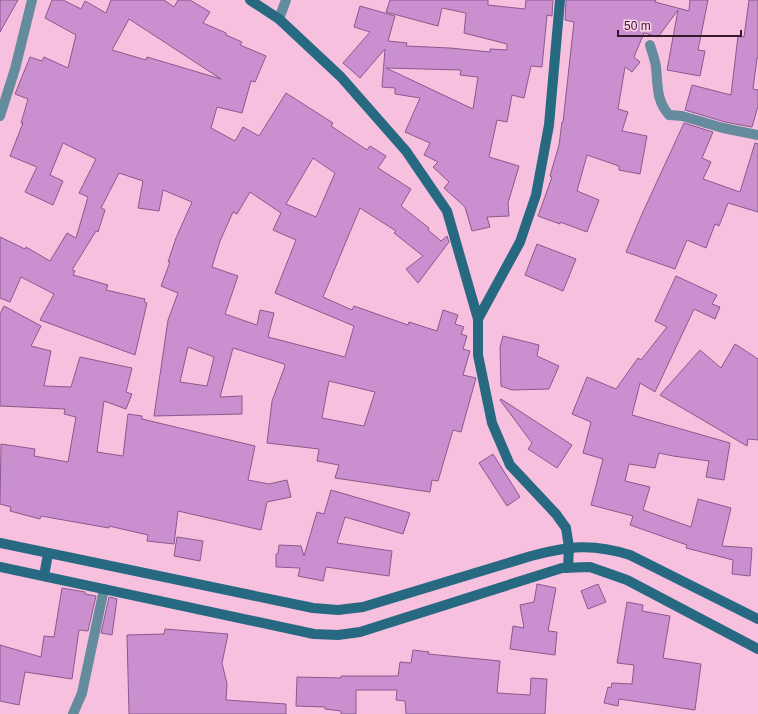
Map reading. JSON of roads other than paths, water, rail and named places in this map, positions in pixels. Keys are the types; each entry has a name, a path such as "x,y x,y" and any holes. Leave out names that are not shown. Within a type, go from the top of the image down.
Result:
{"main road":[{"path":"250,0 279,19 341,77 406,150 447,211 478,319 478,355 492,423 510,465 556,514 566,528 569,548 568,568"},
{"path":"478,319 520,242 536,195 550,125 560,0"},
{"path":"0,543 313,608 338,610 363,607 559,548 584,546 610,549 630,555 758,619"},
{"path":"44,576 48,554"},
{"path":"0,567 314,634 338,635 360,632 562,568 590,567 627,580 758,650"}],"street":[{"path":"0,116 16,69 32,0"},
{"path":"279,19 286,0"},
{"path":"650,45 656,66 657,92 664,109 669,115 682,116 723,128 758,135"},
{"path":"73,714 82,693 104,589"}]}
